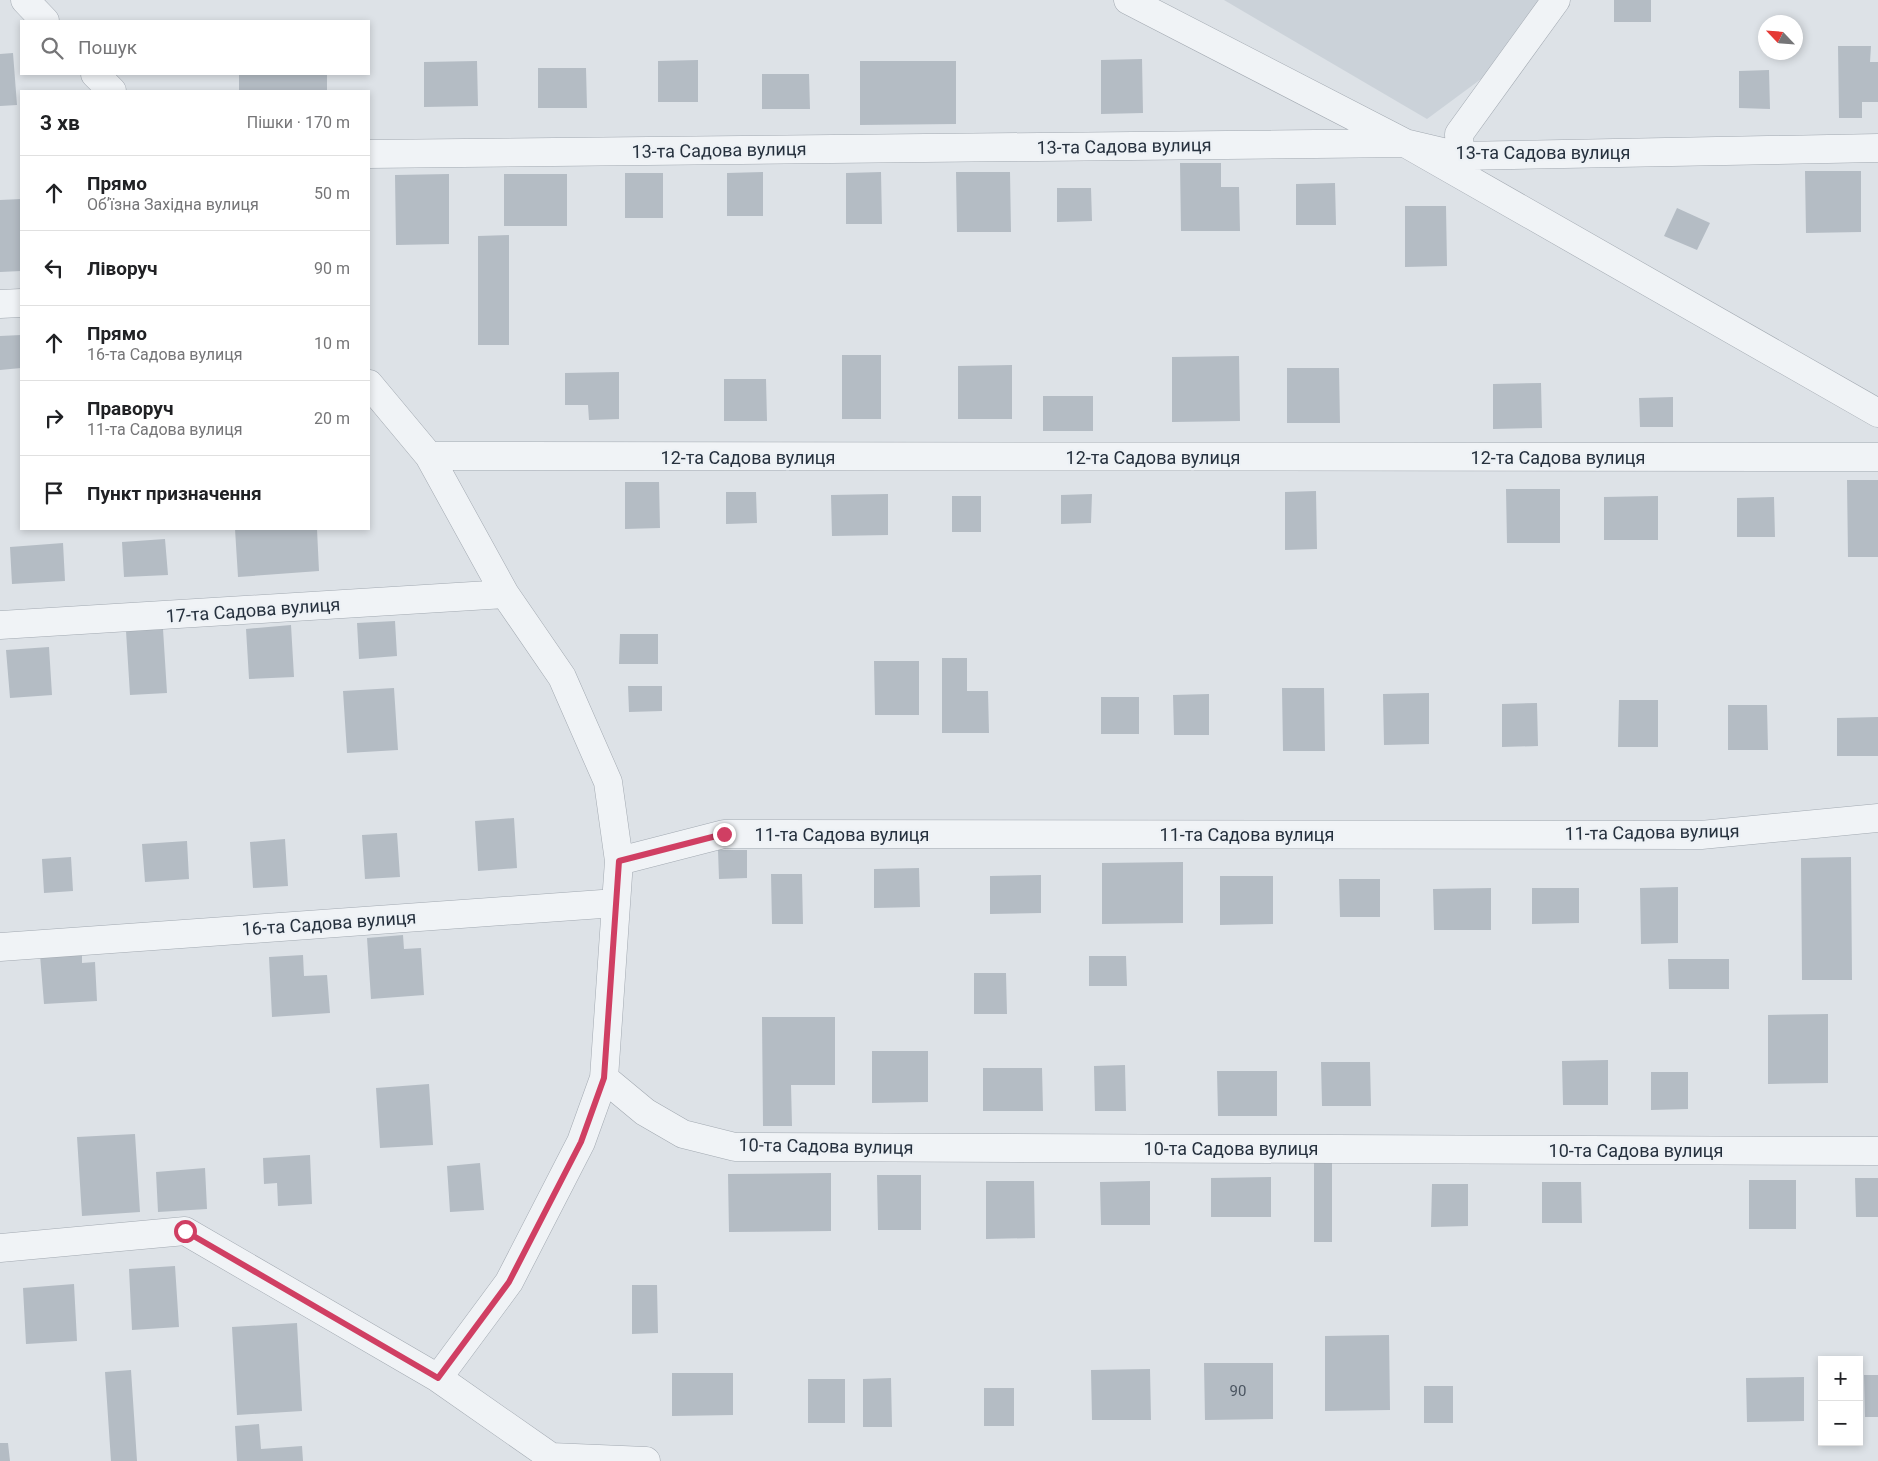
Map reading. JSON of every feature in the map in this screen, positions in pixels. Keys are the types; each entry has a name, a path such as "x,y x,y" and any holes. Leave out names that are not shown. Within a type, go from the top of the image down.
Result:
{"street":[{"path":"25,0 44,20"},
{"path":"1128,0 1405,143 1878,413"},
{"path":"1460,156 1459,134 1556,0"},
{"path":"96,75 111,90"},
{"name":"13-та Садова вулиця","path":"370,154 1405,143 1460,156 1878,148"},
{"path":"0,304 20,303"},
{"path":"370,385 428,456 505,594 562,676 608,782 619,861 604,1078 581,1142 509,1282 438,1378"},
{"name":"12-та Садова вулиця","path":"428,456 1878,458"},
{"name":"17-та Садова вулиця","path":"0,625 505,594"},
{"name":"11-та Садова вулиця","path":"619,861 724,834 1701,835 1878,818"},
{"name":"16-та Садова вулиця","path":"0,947 616,903"},
{"name":"10-та Садова вулиця","path":"604,1078 645,1112 683,1134 735,1147 1878,1151"},
{"path":"0,1248 185,1231 438,1378 551,1457 646,1461"}],"shaded area":[{"path":"1224,0 1539,0 1500,65 1427,119"}],"building":[{"path":"1614,0 1651,0 1651,22 1614,22"},
{"path":"1838,46 1871,46 1870,62 1878,62 1878,102 1862,102 1862,118 1839,118"},
{"path":"13,53 17,105 0,106 0,54"},
{"path":"1142,59 1143,113 1101,114 1101,60"},
{"path":"698,60 698,102 658,102 658,61"},
{"path":"477,61 478,106 424,107 424,62"},
{"path":"860,61 956,61 956,124 860,125"},
{"path":"538,68 586,68 587,108 538,108"},
{"path":"1769,70 1770,109 1739,108 1739,71"},
{"path":"762,74 809,74 810,109 762,109"},
{"path":"239,75 327,75 327,90 239,90"},
{"path":"1180,163 1221,163 1221,187 1239,187 1240,231 1181,231"},
{"path":"1805,171 1861,171 1861,232 1806,233"},
{"path":"763,172 763,216 727,216 727,173"},
{"path":"881,172 882,224 846,224 846,173"},
{"path":"956,172 1010,172 1011,232 957,232"},
{"path":"625,173 663,173 663,218 625,218"},
{"path":"449,174 449,244 396,245 395,175"},
{"path":"504,174 567,174 567,226 504,226"},
{"path":"1335,183 1336,225 1296,225 1296,184"},
{"path":"1057,188 1091,188 1092,221 1057,222"},
{"path":"20,199 20,271 0,272 0,200"},
{"path":"1405,206 1446,206 1447,266 1405,267"},
{"path":"1677,208 1710,223 1697,250 1664,236"},
{"path":"509,235 509,345 478,345 478,236"},
{"path":"20,335 20,368 0,370 0,336"},
{"path":"842,355 881,355 881,419 842,419"},
{"path":"1239,356 1240,421 1172,422 1172,357"},
{"path":"1012,365 1012,419 958,419 958,366"},
{"path":"1287,368 1339,368 1340,423 1287,423"},
{"path":"619,372 619,419 589,420 588,405 565,405 565,373"},
{"path":"724,379 766,379 767,421 724,421"},
{"path":"1541,383 1542,428 1493,429 1493,384"},
{"path":"1043,396 1093,396 1093,431 1043,431"},
{"path":"1673,397 1673,427 1640,427 1639,398"},
{"path":"1847,480 1878,480 1878,557 1848,557"},
{"path":"625,482 659,482 660,528 625,529"},
{"path":"1506,489 1560,489 1560,543 1507,543"},
{"path":"1316,491 1317,549 1285,550 1285,492"},
{"path":"726,492 756,492 757,523 726,524"},
{"path":"888,494 888,535 832,536 831,495"},
{"path":"1092,494 1091,523 1061,524 1061,495"},
{"path":"952,496 981,496 981,532 952,532"},
{"path":"1658,496 1658,540 1604,540 1604,497"},
{"path":"1774,497 1775,537 1737,537 1737,498"},
{"path":"235,530 317,530 319,571 238,577"},
{"path":"165,539 168,575 124,577 122,542"},
{"path":"63,543 65,581 12,584 10,547"},
{"path":"395,621 397,656 359,659 357,623"},
{"path":"291,625 294,677 249,679 246,629"},
{"path":"163,629 167,693 130,695 126,631"},
{"path":"620,634 658,634 658,664 619,664"},
{"path":"49,647 52,695 10,698 6,650"},
{"path":"942,658 967,658 967,691 988,691 989,733 942,733"},
{"path":"874,661 919,661 919,715 875,715"},
{"path":"628,686 662,686 662,711 629,712"},
{"path":"394,688 398,750 347,753 343,691"},
{"path":"1282,688 1324,688 1325,751 1283,751"},
{"path":"1429,693 1429,744 1384,745 1383,694"},
{"path":"1209,694 1209,735 1174,735 1173,695"},
{"path":"1101,697 1139,697 1139,734 1101,734"},
{"path":"1619,700 1658,700 1658,747 1618,747"},
{"path":"1537,703 1538,746 1502,747 1502,704"},
{"path":"1728,705 1767,705 1768,750 1728,750"},
{"path":"1878,717 1878,756 1837,756 1837,718"},
{"path":"514,818 517,868 478,871 475,821"},
{"path":"397,833 400,877 365,879 362,835"},
{"path":"285,839 288,886 253,888 250,842"},
{"path":"187,841 189,879 145,882 142,844"},
{"path":"718,850 747,850 747,878 719,879"},
{"path":"71,857 73,891 44,893 42,859"},
{"path":"1851,857 1852,980 1802,980 1801,858"},
{"path":"1183,862 1183,923 1102,924 1102,863"},
{"path":"919,868 920,907 874,908 874,869"},
{"path":"771,874 802,874 803,924 772,924"},
{"path":"1041,875 1041,913 990,914 990,876"},
{"path":"1220,876 1273,876 1273,924 1220,925"},
{"path":"1339,879 1380,879 1380,917 1340,917"},
{"path":"1678,887 1678,943 1641,944 1640,888"},
{"path":"1491,888 1491,930 1434,930 1433,889"},
{"path":"1532,888 1579,888 1579,923 1532,924"},
{"path":"403,935 404,949 421,948 424,995 371,999 367,938"},
{"path":"82,952 82,963 95,962 97,1001 44,1004 40,955"},
{"path":"303,955 304,976 327,975 330,1013 272,1017 269,957"},
{"path":"1089,956 1126,956 1127,986 1089,986"},
{"path":"1668,959 1729,959 1729,989 1669,989"},
{"path":"974,973 1006,973 1007,1014 974,1014"},
{"path":"1828,1014 1828,1083 1768,1084 1768,1015"},
{"path":"762,1017 835,1017 835,1085 791,1085 792,1126 763,1126"},
{"path":"872,1051 928,1051 928,1102 872,1103"},
{"path":"1608,1060 1608,1105 1563,1105 1562,1061"},
{"path":"1321,1062 1370,1062 1371,1106 1322,1106"},
{"path":"1125,1065 1126,1111 1095,1111 1094,1066"},
{"path":"983,1068 1042,1068 1043,1111 983,1111"},
{"path":"1217,1071 1277,1071 1277,1116 1218,1116"},
{"path":"1651,1072 1688,1072 1688,1109 1651,1110"},
{"path":"429,1084 433,1145 380,1148 376,1088"},
{"path":"135,1134 140,1212 82,1216 77,1137"},
{"path":"310,1155 312,1204 278,1206 277,1183 264,1184 263,1158"},
{"path":"1314,1162 1332,1162 1332,1242 1314,1242"},
{"path":"480,1163 484,1210 450,1212 447,1166"},
{"path":"205,1168 207,1209 158,1212 156,1172"},
{"path":"831,1173 831,1231 729,1232 728,1174"},
{"path":"877,1175 921,1175 921,1230 878,1230"},
{"path":"1271,1177 1271,1217 1211,1217 1211,1178"},
{"path":"1855,1178 1878,1178 1878,1217 1856,1217"},
{"path":"1749,1180 1796,1180 1796,1229 1749,1229"},
{"path":"986,1181 1034,1181 1035,1238 986,1239"},
{"path":"1150,1181 1150,1225 1101,1225 1100,1182"},
{"path":"1542,1182 1581,1182 1582,1223 1542,1223"},
{"path":"1432,1184 1468,1184 1468,1226 1431,1227"},
{"path":"175,1266 179,1327 132,1330 129,1269"},
{"path":"74,1284 77,1341 26,1344 23,1288"},
{"path":"632,1285 657,1285 658,1333 632,1334"},
{"path":"297,1323 302,1411 237,1415 232,1327"},
{"path":"1389,1335 1390,1410 1325,1411 1325,1336"},
{"path":"1204,1363 1273,1363 1273,1419 1205,1420"},
{"path":"1150,1369 1151,1420 1092,1420 1091,1370"},
{"path":"131,1370 137,1461 111,1461 105,1372"},
{"path":"672,1373 733,1373 733,1415 672,1416"},
{"path":"1864,1375 1878,1375 1878,1417 1865,1417"},
{"path":"1804,1377 1804,1421 1747,1422 1746,1378"},
{"path":"891,1378 892,1427 863,1427 863,1379"},
{"path":"808,1379 845,1379 845,1423 808,1423"},
{"path":"1424,1386 1453,1386 1453,1423 1424,1423"},
{"path":"984,1388 1014,1388 1014,1426 984,1426"},
{"path":"259,1424 261,1449 302,1446 303,1461 237,1461 235,1426"},
{"path":"0,1443 8,1443 10,1461 0,1461"}],"route":[{"path":"185,1231 438,1378 509,1282 581,1142 604,1078 619,861 724,834"}]}
